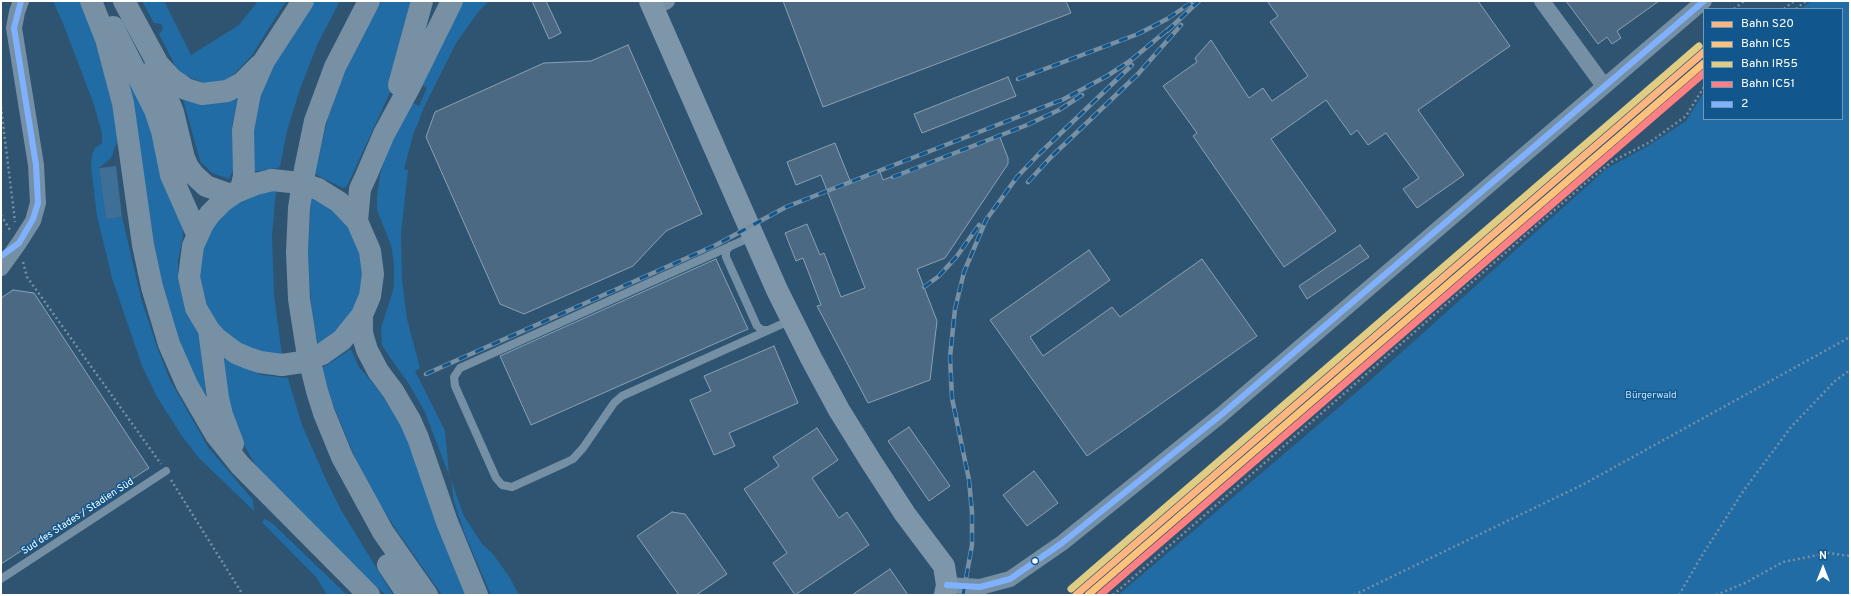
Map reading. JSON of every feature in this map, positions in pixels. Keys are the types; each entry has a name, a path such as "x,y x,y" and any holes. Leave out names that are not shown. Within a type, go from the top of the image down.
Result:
{"highway":[{"path":"91,1 106,39 120,86 130,141 147,265 156,304 169,344 187,385 207,421 227,450 270,496 370,595"},
{"path":"100,1 155,110 162,130 171,175 197,234"},
{"path":"124,1 139,31 171,106 184,158 188,167 206,186 236,192"},
{"path":"236,192 244,176 243,130 245,112 250,93 264,61 303,1"},
{"path":"352,1 340,23 320,68 304,111 295,146 285,209 283,254 284,292 290,339 298,376 320,443 342,489 358,517 408,595"},
{"path":"369,1 335,67 315,121 299,208 297,252 299,299 307,350 317,391 324,413 342,457 355,484 383,532 427,595"},
{"path":"384,134 405,67 422,1"},
{"path":"357,221 360,189 384,134 410,86 452,1"},
{"path":"139,31 165,72 179,85 194,92 210,94 227,91 242,83 264,61"},
{"path":"272,180 300,183 318,189 339,202 357,221 370,251 373,274 370,296 362,315 342,340 322,354 302,362 282,365 260,362 236,353 226,346 209,330 196,308 190,287 189,266 197,234 210,214 236,192 272,180"},
{"path":"362,315 362,333 367,350 378,372 393,391 410,420 418,438 447,522 477,595"},
{"path":"209,330 218,398 227,430 243,462 270,496"}],"main road":[{"path":"657,3 754,236 792,320 839,410 906,514 944,566 946,590"}],"street":[{"path":"1,268 33,220 38,203 36,165 14,28 21,1"},
{"path":"1542,1 1604,86"},
{"path":"946,590 980,587 1010,579 1055,549 1221,415 1704,1"},
{"path":"1,256 19,243"}],"lane":[{"path":"754,236 460,368 454,377 455,386 496,478 502,485 512,487 573,459 583,448 614,403 622,396 792,320"},
{"path":"730,246 726,251 726,257 757,326 762,330 770,329"},
{"name":"Sud des Stades / Stadien Süd","path":"1,580 166,471"}],"path":[{"path":"1735,8 1744,1"},
{"path":"1785,8 1794,1"},
{"path":"1797,8 1806,1"},
{"path":"1113,595 1589,180 1613,161 1650,142 1686,116 1703,89"},
{"path":"1,108 19,243 26,277 166,471 242,595"},
{"path":"1354,595 1584,484 1850,337"},
{"path":"1679,595 1701,556 1744,490 1791,427 1835,380 1850,370"},
{"path":"1716,595 1745,583 1783,562 1828,553 1850,556"}],"green space":[{"path":"53,1 80,1 88,20 109,84 118,140 111,158 99,168 106,219 122,217 141,298 157,347 170,380 208,447 253,500 254,511 199,458 182,436 157,397 142,366 112,278 97,216 91,165 92,155 95,148 102,143 102,133 93,102"},
{"path":"142,1 164,1 191,55 239,25 258,1 286,1 252,55 234,74 223,81 204,83 186,76 176,67 159,34 163,29 161,24 154,23"},
{"path":"313,1 340,1 318,43 300,89 287,131 280,166 278,168 252,172 254,98"},
{"path":"382,1 417,1 392,88 347,186 343,188 315,173 327,121 341,80 373,15"},
{"path":"462,1 489,1 479,11 456,43 425,105 413,135 404,169 408,170 401,233 402,280 407,319 420,368 415,371 445,431 449,475 425,412 409,384 382,345 381,328 394,285 394,264 391,245 377,210 377,197 380,174 388,151 411,102 419,106 427,88 420,84"},
{"name":"Bürgerwald","path":"1811,1 1850,1 1850,595 1118,595 1365,385 1606,169 1648,146 1686,121 1703,94 1703,120 1843,120 1843,8 1802,8"},
{"path":"128,76 143,107 151,129 164,185 183,228 183,237 178,260 178,279 185,309 199,335 207,404 205,405 160,295"},
{"path":"239,94 232,126 233,170 229,179 212,173 200,161 183,99"},
{"path":"276,190 272,236 274,295 282,355 248,349 219,329 199,289 199,257 214,224 239,201"},
{"path":"311,196 319,199 346,222 358,245 363,269 359,300 339,330 318,346 312,313 309,277 308,255"},
{"path":"351,349 359,367 381,393 399,420 471,595 442,595 397,531 376,498 358,465 330,397 322,368"},
{"path":"222,357 261,375 288,378 302,425 327,482 341,510 393,595 386,595 359,571 255,464 231,421"},
{"path":"451,480 464,516 482,544 493,554 510,578 519,595 491,595 464,532 454,501"},
{"path":"264,519 272,523 347,595 327,595 316,577 262,522"}],"shaded area":[{"path":"116,166 122,217 106,219 99,168"}],"building":[{"path":"532,1 546,1 561,33 549,39"},
{"path":"783,1 1066,1 1071,13 823,107"},
{"path":"1267,1 1478,1 1510,46 1418,110 1464,175 1417,208 1403,189 1419,178 1386,133 1368,145 1357,130 1351,135 1326,100 1271,139 1336,231 1284,267 1193,136 1197,133 1163,86 1197,62 1195,58 1211,40 1249,98 1263,88 1272,101 1308,76 1270,22 1278,16"},
{"path":"1566,1 1659,1 1617,31 1621,38 1612,44 1607,37 1598,44"},
{"path":"628,45 702,214 666,231 633,266 524,314 500,304 426,137 435,112 544,63 591,61"},
{"path":"1008,77 1016,96 922,133 914,114"},
{"path":"999,135 1008,158 1008,164 945,258 917,269 937,321 930,380 868,403 817,306 821,305 803,258 796,261 785,233 807,224 820,255 824,253 841,297 865,288 821,175 796,185 787,162 835,143 851,183 880,172 883,180"},
{"path":"1360,245 1369,257 1307,299 1299,286"},
{"path":"1089,250 1110,280 1030,337 1043,356 1112,307 1120,317 1202,259 1257,336 1087,456 990,320"},
{"path":"716,259 748,329 531,425 500,356"},
{"path":"13,290 34,293 149,468 1,564 1,298"},
{"path":"774,346 798,403 729,433 735,446 714,455 690,400 711,391 704,376"},
{"path":"909,427 950,486 929,501 888,441"},
{"path":"817,428 838,460 812,478 839,518 847,512 869,545 795,595 773,563 787,553 744,489 779,466 773,457"},
{"path":"1034,471 1058,503 1027,526 1003,495"},
{"path":"672,512 685,514 727,574 696,595 679,595 637,536"},
{"path":"890,569 908,595 852,595"}],"railway":[{"path":"1167,31 1199,1"},
{"path":"1018,79 1138,34 1167,19 1191,3"},
{"path":"1028,182 1050,158 1138,74 1181,25"},
{"path":"426,374 716,245 786,207 1064,99 1107,76 1130,61 1171,27"},
{"path":"963,595 972,545 972,512 969,480 952,398 950,357 955,309 964,272 986,220 1017,177 1132,65"},
{"path":"893,177 1027,125 1059,110 1082,95"},
{"path":"924,287 939,276 957,256 979,225"}],"rail line":[{"name":"IR55","path":"1071,589 1699,46"},
{"name":"S20","path":"1076,595 1703,53"},
{"name":"IC5","path":"1088,595 1703,64"},
{"name":"IC51","path":"1100,595 1703,74"}],"transit line":[{"name":"2","path":"1,256 19,243 33,219 38,203 36,165 14,28 21,1"},
{"name":"2","path":"947,585 980,587 1010,579 1062,543 1221,415 1704,1"}]}
